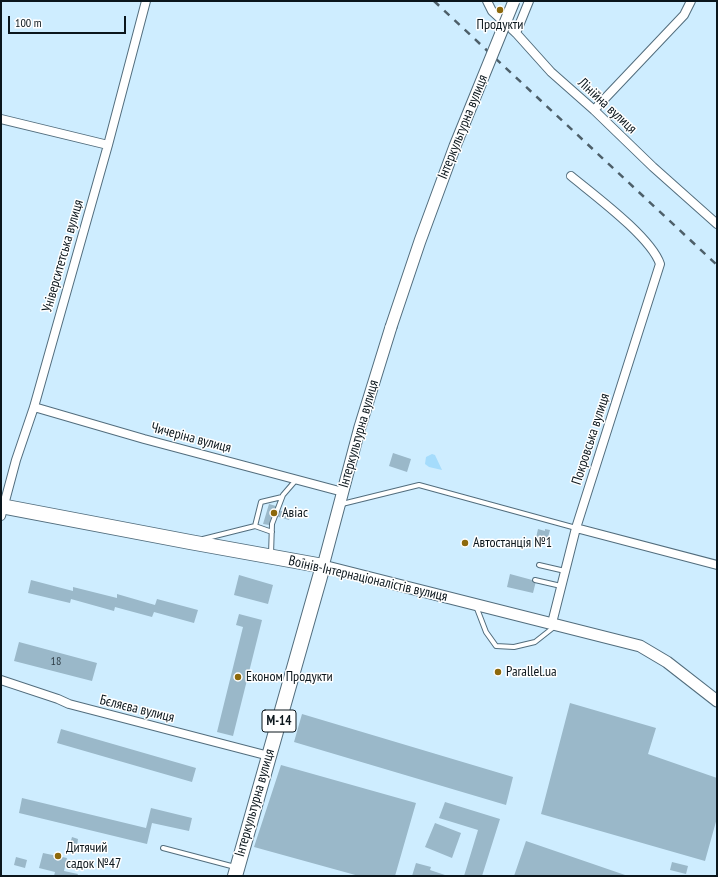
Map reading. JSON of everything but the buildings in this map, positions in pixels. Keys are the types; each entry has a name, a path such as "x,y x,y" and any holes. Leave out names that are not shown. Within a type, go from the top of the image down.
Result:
{"highway":[{"name":"Воїнів-Інтернаціоналістів вулиця","path":"2,509 323,566"},
{"name":"Інтеркультурна вулиця","path":"236,872 323,566"}],"main road":[{"name":"Інтеркультурна вулиця","path":"323,566 360,427 420,240 455,146 514,1"},
{"name":"Воїнів-Інтернаціоналістів вулиця","path":"323,566 640,646 667,662 717,701"}],"street":[{"name":"Університетська вулиця","path":"2,509 16,460 34,407 108,145 146,1"},
{"name":"Лінійна вулиця","path":"487,1 492,11 516,33 551,72 717,224"},
{"path":"516,33 529,1"},
{"path":"594,110 684,15 691,1"},
{"path":"1,120 108,145"},
{"name":"Покровська вулиця","path":"555,624 561,586 576,528 660,264 648,244 624,219 572,176"},
{"name":"Чичеріна вулиця","path":"34,407 144,439 342,492"},
{"path":"576,528 717,565"},
{"name":"Бєляєва вулиця","path":"1,680 69,704 269,756"}],"lane":[{"path":"271,556 272,524 282,496 297,480"},
{"path":"339,504 419,485 576,528"},
{"path":"255,526 261,502 282,496"},
{"path":"190,542 255,526 272,532"},
{"path":"539,565 565,571"},
{"path":"535,580 561,586"},
{"path":"475,604 486,632 496,646 514,647 536,642 555,624"},
{"path":"163,848 236,872"}],"shaded area":[{"path":"432,454 435,455 442,470 429,467 425,464 426,457"}],"railway":[{"path":"434,1 717,265"}],"place":[{"name":"Продукти","path":"500,10"},
{"name":"Авіас","path":"274,513"},
{"name":"Автостанція №1","path":"465,543"},
{"name":"Parallel.ua","path":"498,672"},
{"name":"Економ Продукти","path":"238,677"},
{"name":"Дитячий садок №47","path":"58,856"}]}
